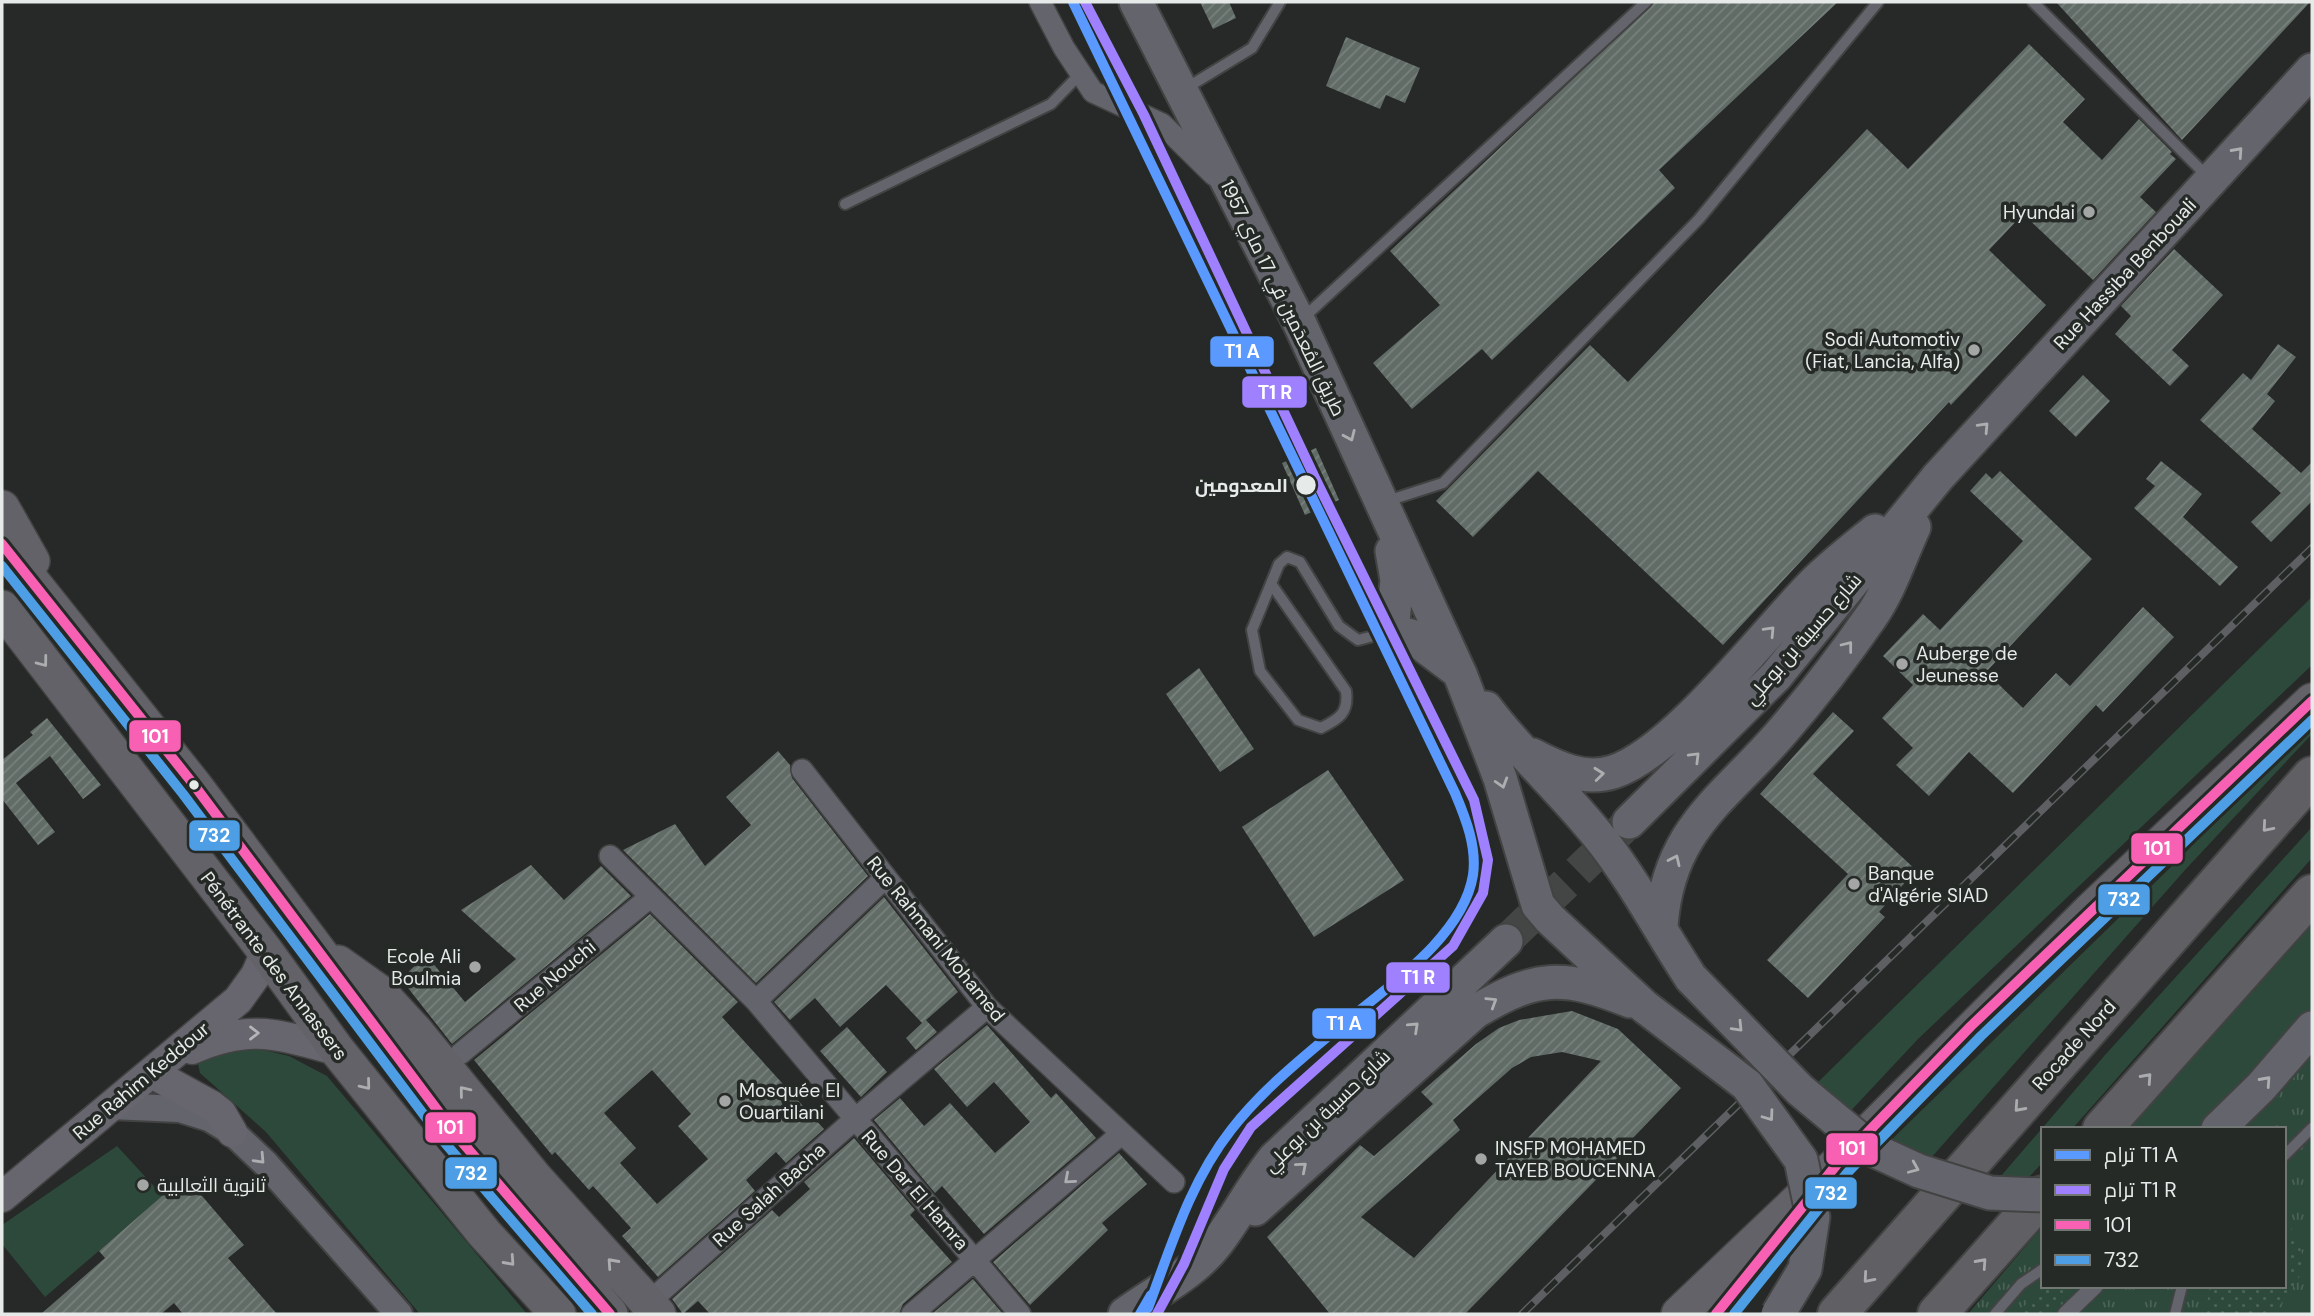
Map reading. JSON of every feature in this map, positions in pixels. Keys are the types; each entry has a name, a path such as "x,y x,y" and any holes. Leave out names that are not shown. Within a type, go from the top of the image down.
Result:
{"highway":[{"path":"2,508 69,624"},
{"path":"2,544 69,624 194,785 456,1135 610,1314"},
{"name":"Pénétrante des Annassers","path":"2,608 266,952 337,1050 484,1233 558,1314"},
{"path":"1679,1314 1838,1163 1981,1017 2312,701"},
{"name":"Rocade Nord","path":"1837,1314 2312,776"},
{"path":"2104,1127 2312,894"},
{"path":"310,943 379,992 416,1032 535,1178 653,1309"},
{"path":"1716,1314 1838,1163"},
{"path":"1937,1314 2041,1197"}],"main road":[{"name":"طريق المُعدَمين في 17 ماي 1957","path":"1136,2 1299,322 1460,674"},
{"name":"Rue Hassiba Benbouali","path":"1938,477 2312,70"},
{"path":"1513,744 1560,770 1588,775 1612,772 1643,758 1695,712 1815,582 1938,477"},
{"path":"1661,926 1665,887 1684,841 1782,732 1872,617 1938,477"},
{"name":"شارع حسيبة بن بوعلي","path":"1629,822 1776,676 1938,477"},
{"path":"1382,507 1397,580 1392,631 1411,636 1460,674 1513,744 1599,836 1661,926 1690,978 1800,1090 1871,1149 1919,1171 1990,1193 2041,1195"},
{"path":"1460,674 1500,778 1538,905 1549,919 1645,1007 1747,1085 1801,1160 1813,1217 1805,1269 1778,1314"},
{"name":"شارع حسيبة بن بوعلي","path":"1125,1314 1173,1282 1215,1246 1255,1182 1275,1158 1506,941"},
{"name":"Rue Rahim Keddour","path":"2,1197 238,1000 256,975 266,952"},
{"path":"1215,1246 1475,1012 1508,992 1550,981 1570,983 1588,986 1645,1007"},
{"path":"2220,1127 2261,1087 2312,1028"},
{"path":"232,1132 220,1112 159,1066 206,1043 244,1032 281,1035 337,1050"}],"street":[{"path":"1041,2 1080,75 1093,92 1162,124 1184,141 1238,204"},
{"name":"Rue Rahmani Mohamed","path":"803,770 987,1007 1174,1182"},
{"name":"Rue Dar El Hamra","path":"610,856 649,898 756,1001 1020,1314"},
{"path":"756,1001 885,878"},
{"name":"Rue Nouchi","path":"460,1054 649,898"},
{"name":"Rue Salah Bacha","path":"653,1309 854,1120 987,1007"},
{"path":"110,1106 180,1109 209,1118 232,1132 266,1164 398,1314"},
{"path":"912,1314 1121,1134"},
{"path":"2066,1314 2093,1288"}],"lane":[{"path":"1181,92 1252,48 1280,2"},
{"path":"1299,322 1646,2"},
{"path":"1382,507 1443,483 1699,219 1878,2"},
{"path":"2033,2 2212,181"},
{"path":"845,204 1051,104 1080,75"},
{"path":"1272,585 1346,691 1348,704 1339,719 1321,728 1298,720 1261,671 1252,630 1279,564 1287,557 1300,562 1339,626 1358,640 1392,631"},
{"path":"2286,1154 2312,1128"},
{"path":"1995,1314 2021,1284 2041,1270"},
{"path":"2175,1314 2182,1288"}],"green space":[{"path":"2312,597 2312,665 1918,1039 1845,1117 1811,1089"},
{"path":"2312,723 2312,734 2185,870 1923,1167 1882,1149 2175,863"},
{"path":"2312,827 2312,858 2074,1127 2043,1127"},
{"path":"2312,925 2312,1095 2286,1127 2131,1127"},
{"path":"259,1049 289,1056 327,1076 527,1314 420,1314 266,1132 200,1073 198,1064 220,1054"},
{"path":"2312,1057 2312,1314 1968,1314 2041,1228 2041,1288 2286,1288 2286,1127 2251,1127"},
{"path":"2041,1129 2041,1164 2029,1177 2001,1176"},
{"path":"117,1146 163,1196 45,1297 2,1244 2,1225"},
{"path":"2286,1218 2300,1248 2303,1267 2294,1286 2274,1314 2203,1314 2211,1288 2286,1288"},
{"path":"2043,1288 2075,1288 2048,1314 2016,1314"}],"building":[{"path":"1200,2 1229,2 1236,18 1213,29"},
{"path":"1655,2 1838,2 1659,170 1675,188 1492,360 1482,349 1412,409 1373,363 1440,305 1390,251"},
{"path":"2056,2 2310,2 2182,140"},
{"path":"1346,37 1420,68 1405,103 1386,95 1380,109 1326,86"},
{"path":"2029,44 2085,99 2063,122 2102,160 2139,119 2172,152 2170,154 2176,159 2140,197 2156,212 2093,280 2023,214 1989,250 2046,305 1951,405 1949,402 1723,645 1538,471 1473,537 1436,501 1590,345 1628,382 1867,129 1908,169"},
{"path":"2174,249 2223,295 2172,350 2189,366 2170,386 2115,334 2131,316 2121,306"},
{"path":"2278,344 2296,357 2267,394 2275,401 2252,429 2301,473 2312,462 2312,501 2271,542 2251,522 2281,493 2200,420 2243,373 2251,380"},
{"path":"2083,375 2110,401 2076,437 2049,411"},
{"path":"1316,448 1339,500 1305,515 1282,463"},
{"path":"2161,461 2202,494 2183,517 2238,567 2220,586 2134,508 2155,486 2146,479"},
{"path":"2000,471 2092,559 1986,672 2023,708 2056,673 2070,686 2143,607 2174,637 2103,712 2096,705 2013,793 1969,752 1929,796 1896,765 1913,748 1882,718 1913,685 1883,656 1923,614 1940,630 2023,541 1970,491 1986,473 1992,479"},
{"path":"1199,668 1254,749 1220,772 1166,694"},
{"path":"1833,712 1854,731 1813,774 1916,870 1879,912 1885,917 1808,998 1767,960 1848,874 1760,794"},
{"path":"47,718 101,785 83,799 50,756 16,783 55,832 38,845 2,799 2,760 33,735 30,732"},
{"path":"778,751 790,765 792,778 868,876 756,983 623,850 675,824 705,866 751,825 726,797"},
{"path":"1328,770 1404,880 1314,937 1242,827"},
{"name":"Ecole Ali Boulmia","path":"531,865 564,900 601,866 631,896 452,1044 401,979 426,955 465,1002 516,959 461,910"},
{"path":"884,897 958,992 926,1020 937,1032 916,1050 906,1038 922,1023 886,985 840,1027 815,998 790,1020 774,1002"},
{"path":"650,914 738,1002 722,1017 824,1129 786,1163 776,1152 746,1180 755,1191 658,1277 622,1236 631,1228 593,1186 589,1190 555,1152 552,1155 474,1060","holes":["652,1070 691,1114 678,1126 708,1159 657,1204 620,1163 636,1148 604,1113"]},
{"name":"INSFP MOHAMED TAYEB BOUCENNA","path":"1572,1011 1618,1029 1681,1088 1630,1141 1632,1143 1465,1314 1330,1314 1267,1237 1360,1145 1374,1156 1433,1104 1421,1092 1476,1044 1499,1028 1519,1020","holes":["1562,1052 1601,1061 1414,1258 1361,1217 1460,1130 1453,1120 1512,1068 1531,1057"]},
{"path":"987,1025 1051,1098 1056,1093 1096,1138 984,1234 942,1186 935,1193 874,1120 900,1098 924,1126 950,1103 995,1153 1030,1122 994,1082 967,1107 934,1069"},
{"path":"847,1027 887,1072 861,1097 820,1051"},
{"path":"854,1138 915,1210 910,1215 952,1262 903,1304 899,1314 710,1314 698,1301 683,1314 672,1299 772,1210 779,1217 810,1189 804,1182"},
{"path":"1119,1153 1147,1184 1102,1223 1108,1230 1030,1305 993,1262"},
{"path":"185,1176 244,1245 228,1258 277,1314 183,1314 174,1303 161,1314 41,1314 105,1258 99,1251"},
{"path":"973,1279 1003,1314 932,1314"}],"tunnel":[{"path":"1506,941 1625,826"}],"railway":[{"path":"1522,1314 2312,548"}],"transit line":[{"path":"1073,2 1455,793 1467,823 1474,865 1466,898 1438,941 1398,979 1282,1076 1231,1130 1193,1193 1148,1308 1151,1295 1140,1314"},
{"path":"1085,2 1144,115 1316,480 1474,800 1488,860 1483,893 1453,946 1251,1127 1224,1169 1184,1264 1157,1314"},
{"name":"101","path":"2,544 194,785 456,1135 610,1314"},
{"name":"732","path":"2,566 183,794 445,1143 592,1314"},
{"name":"101","path":"1716,1314 1838,1163 1971,1026 2312,701"},
{"name":"732","path":"1734,1314 1848,1172 1981,1036 2312,720"}],"place":[{"name":"Hyundai","path":"2089,212"},
{"name":"Sodi Automotiv (Fiat, Lancia, Alfa)","path":"1974,350"},
{"name":"المعدومين","path":"1306,485"},
{"name":"Auberge de Jeunesse","path":"1902,664"},
{"name":"Banque d'Algérie SIAD","path":"1854,884"},
{"name":"Ecole Ali Boulmia","path":"475,967"},
{"name":"Mosquée El Ouartilani","path":"725,1101"},
{"name":"INSFP MOHAMED TAYEB BOUCENNA","path":"1481,1159"},
{"name":"ثانوية الثعالبية","path":"143,1185"}]}
